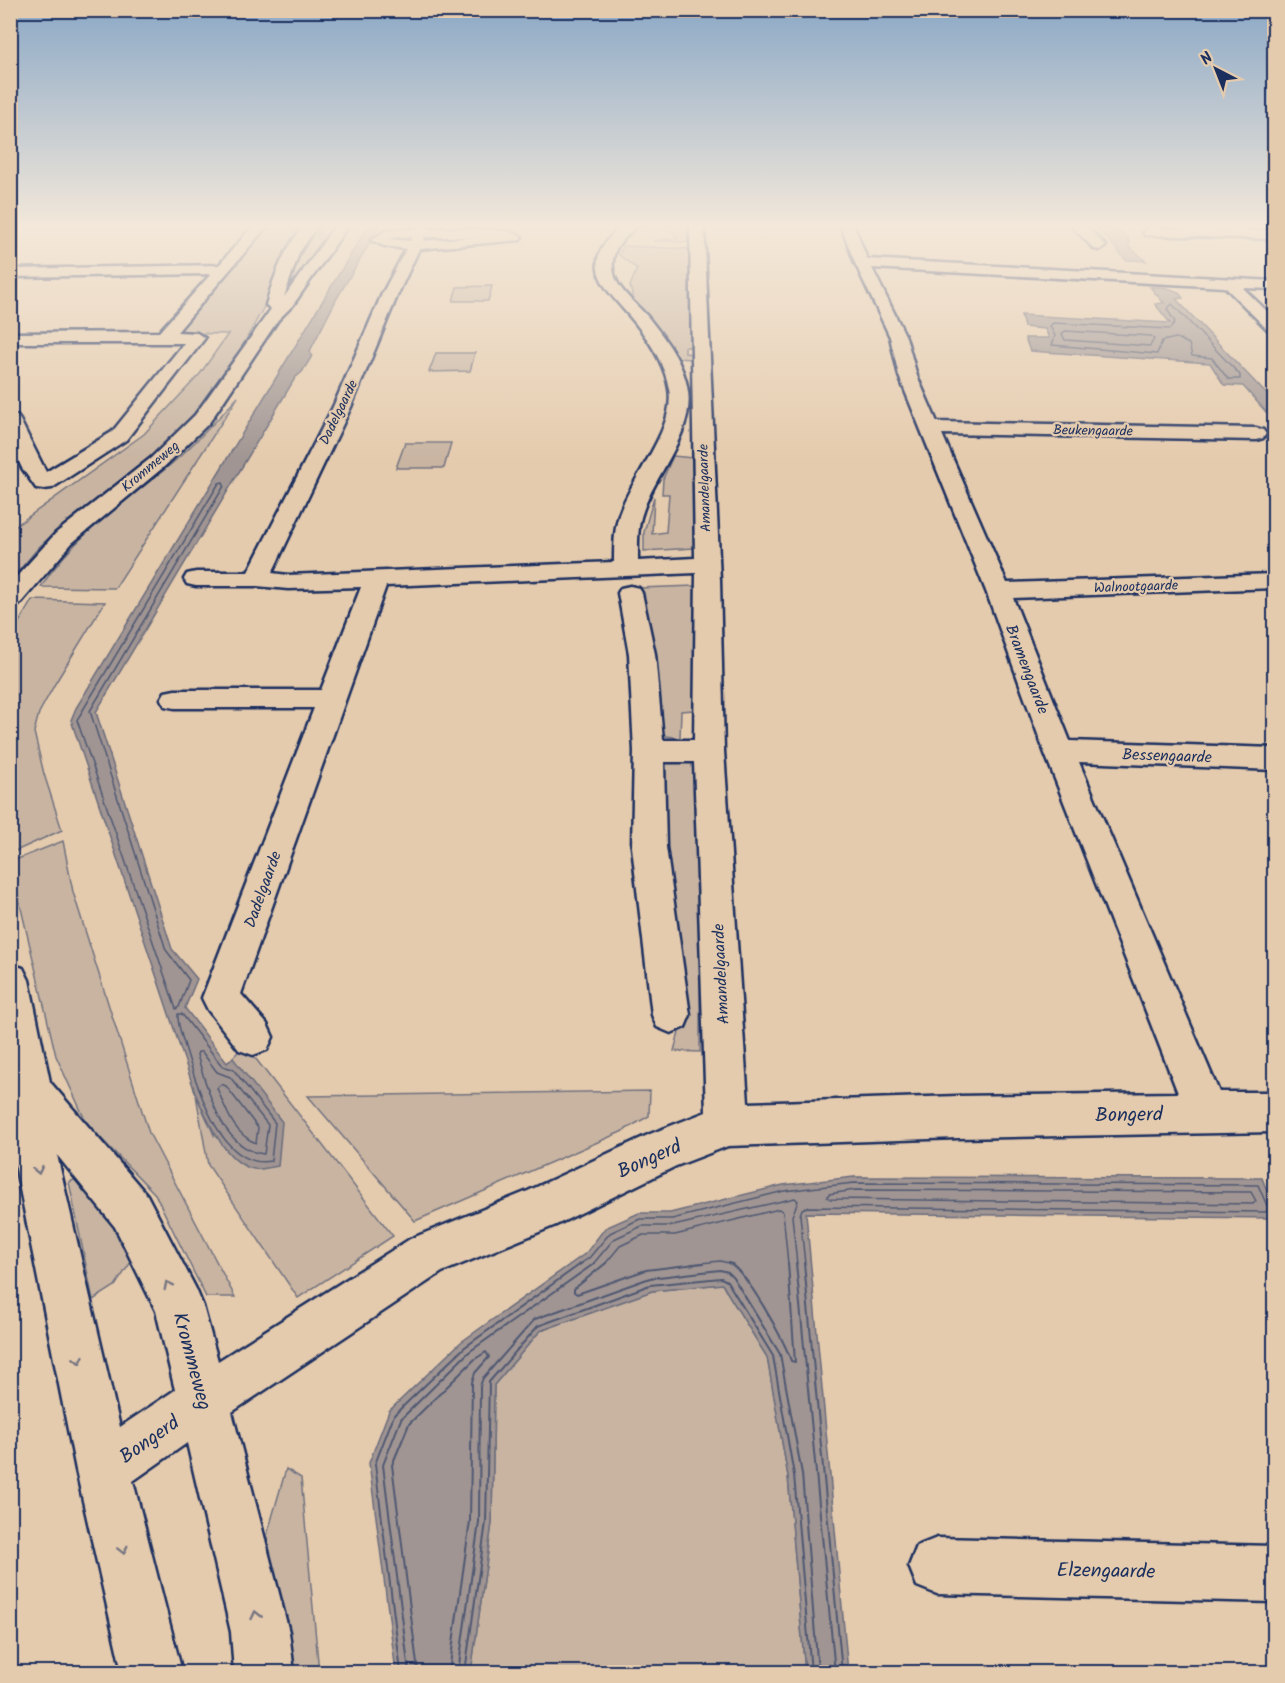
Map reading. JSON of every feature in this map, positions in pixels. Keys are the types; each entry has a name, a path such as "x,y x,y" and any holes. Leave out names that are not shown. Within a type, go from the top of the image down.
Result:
{"street":[{"path":"164,337 193,305"},
{"name":"Krommeweg","path":"272,317 275,305"},
{"name":"Krommeweg","path":"10,600 42,561 96,510 159,462 185,437 202,418 272,317 285,305"},
{"name":"Dadelgaarde","path":"257,579 342,407 388,305"},
{"name":"Amandelgaarde","path":"627,305 643,321 668,360 679,393 675,426 664,453 645,482 631,510 626,538 628,580 642,654 649,751 649,847 671,1016"},
{"name":"Amandelgaarde","path":"699,305 707,565 709,751 728,1125"},
{"name":"Bramengaarde","path":"882,305 898,337 908,376 998,591 1059,751 1206,1113"},
{"path":"1252,305 1275,327"},
{"path":"10,338 196,338 119,436 44,483 32,468 10,420"},
{"name":"Beukengaarde","path":"930,428 1256,434"},
{"path":"196,579 257,579 288,582 376,579 628,580 707,565"},
{"name":"Dadelgaarde","path":"253,1037 221,998 376,579"},
{"name":"Walnootgaarde","path":"998,591 1275,581"},
{"path":"176,699 332,699"},
{"path":"649,751 709,751"},
{"name":"Bessengaarde","path":"1059,751 1275,759"},
{"name":"Krommeweg","path":"10,980 32,1091 35,1154 103,1470 152,1672"},
{"name":"Krommeweg","path":"32,1091 131,1211 178,1306 204,1400 260,1632 264,1672"},
{"name":"Bongerd","path":"103,1470 204,1400 426,1255 540,1209 665,1149 728,1125 958,1117 1275,1112"},
{"name":"Elzengaarde","path":"937,1566 1275,1574"}],"shaded area":[{"path":"201,305 265,305 238,354 198,409 165,445 66,523 39,547 11,580 10,530 144,434 200,374 228,334 176,333"},
{"path":"635,305 691,305 692,347 685,347 685,353 692,354 692,359 677,358"},
{"path":"436,353 475,353 470,371 429,372"},
{"path":"238,397 115,588 41,587 53,569 81,538 183,454"},
{"path":"405,443 451,443 444,468 396,468"},
{"path":"673,456 693,458 694,548 644,551 644,532 654,497 652,534 666,532 669,494 662,494 663,479"},
{"path":"695,586 694,710 681,711 680,738 666,736 660,729 639,588"},
{"path":"32,600 105,602 39,713 34,732 44,774 62,830 11,853 11,636"},
{"path":"668,760 689,762 701,770 700,1052 674,1051 683,1017 669,905 660,768"},
{"path":"63,841 73,892 149,1133 235,1297 206,1297 155,1194 87,1124 56,1056 10,862"},
{"path":"245,1045 393,1236 298,1298 208,1165 196,1095 214,1135 227,1063"},
{"path":"650,1091 649,1116 621,1132 415,1221 308,1096"},
{"path":"87,1175 133,1259 115,1286 93,1300 69,1182"},
{"path":"722,1284 767,1357 788,1476 805,1672 471,1672 492,1523 494,1385 540,1331 652,1291"},
{"path":"286,1469 301,1478 319,1672 290,1672 267,1535"}],"water":[{"path":"320,305 334,305 310,351 312,356 302,372 295,378 96,712 172,949 197,979 185,1008 227,1063 233,1058 282,1122 278,1166 254,1169 234,1159 218,1139 196,1095 71,720 76,708"},
{"path":"1155,305 1181,305 1274,402 1274,421 1243,386 1224,385 1210,363 1030,351 1025,338 1049,338 1045,329 1024,327 1021,315 1170,323"},
{"path":"854,1177 1262,1178 1274,1209 1274,1218 806,1213 848,1672 805,1672 788,1476 767,1357 722,1284 652,1291 540,1331 494,1385 492,1523 471,1672 396,1672 369,1463 389,1411 461,1342 586,1253 605,1228 639,1213 670,1213 783,1185"}]}
